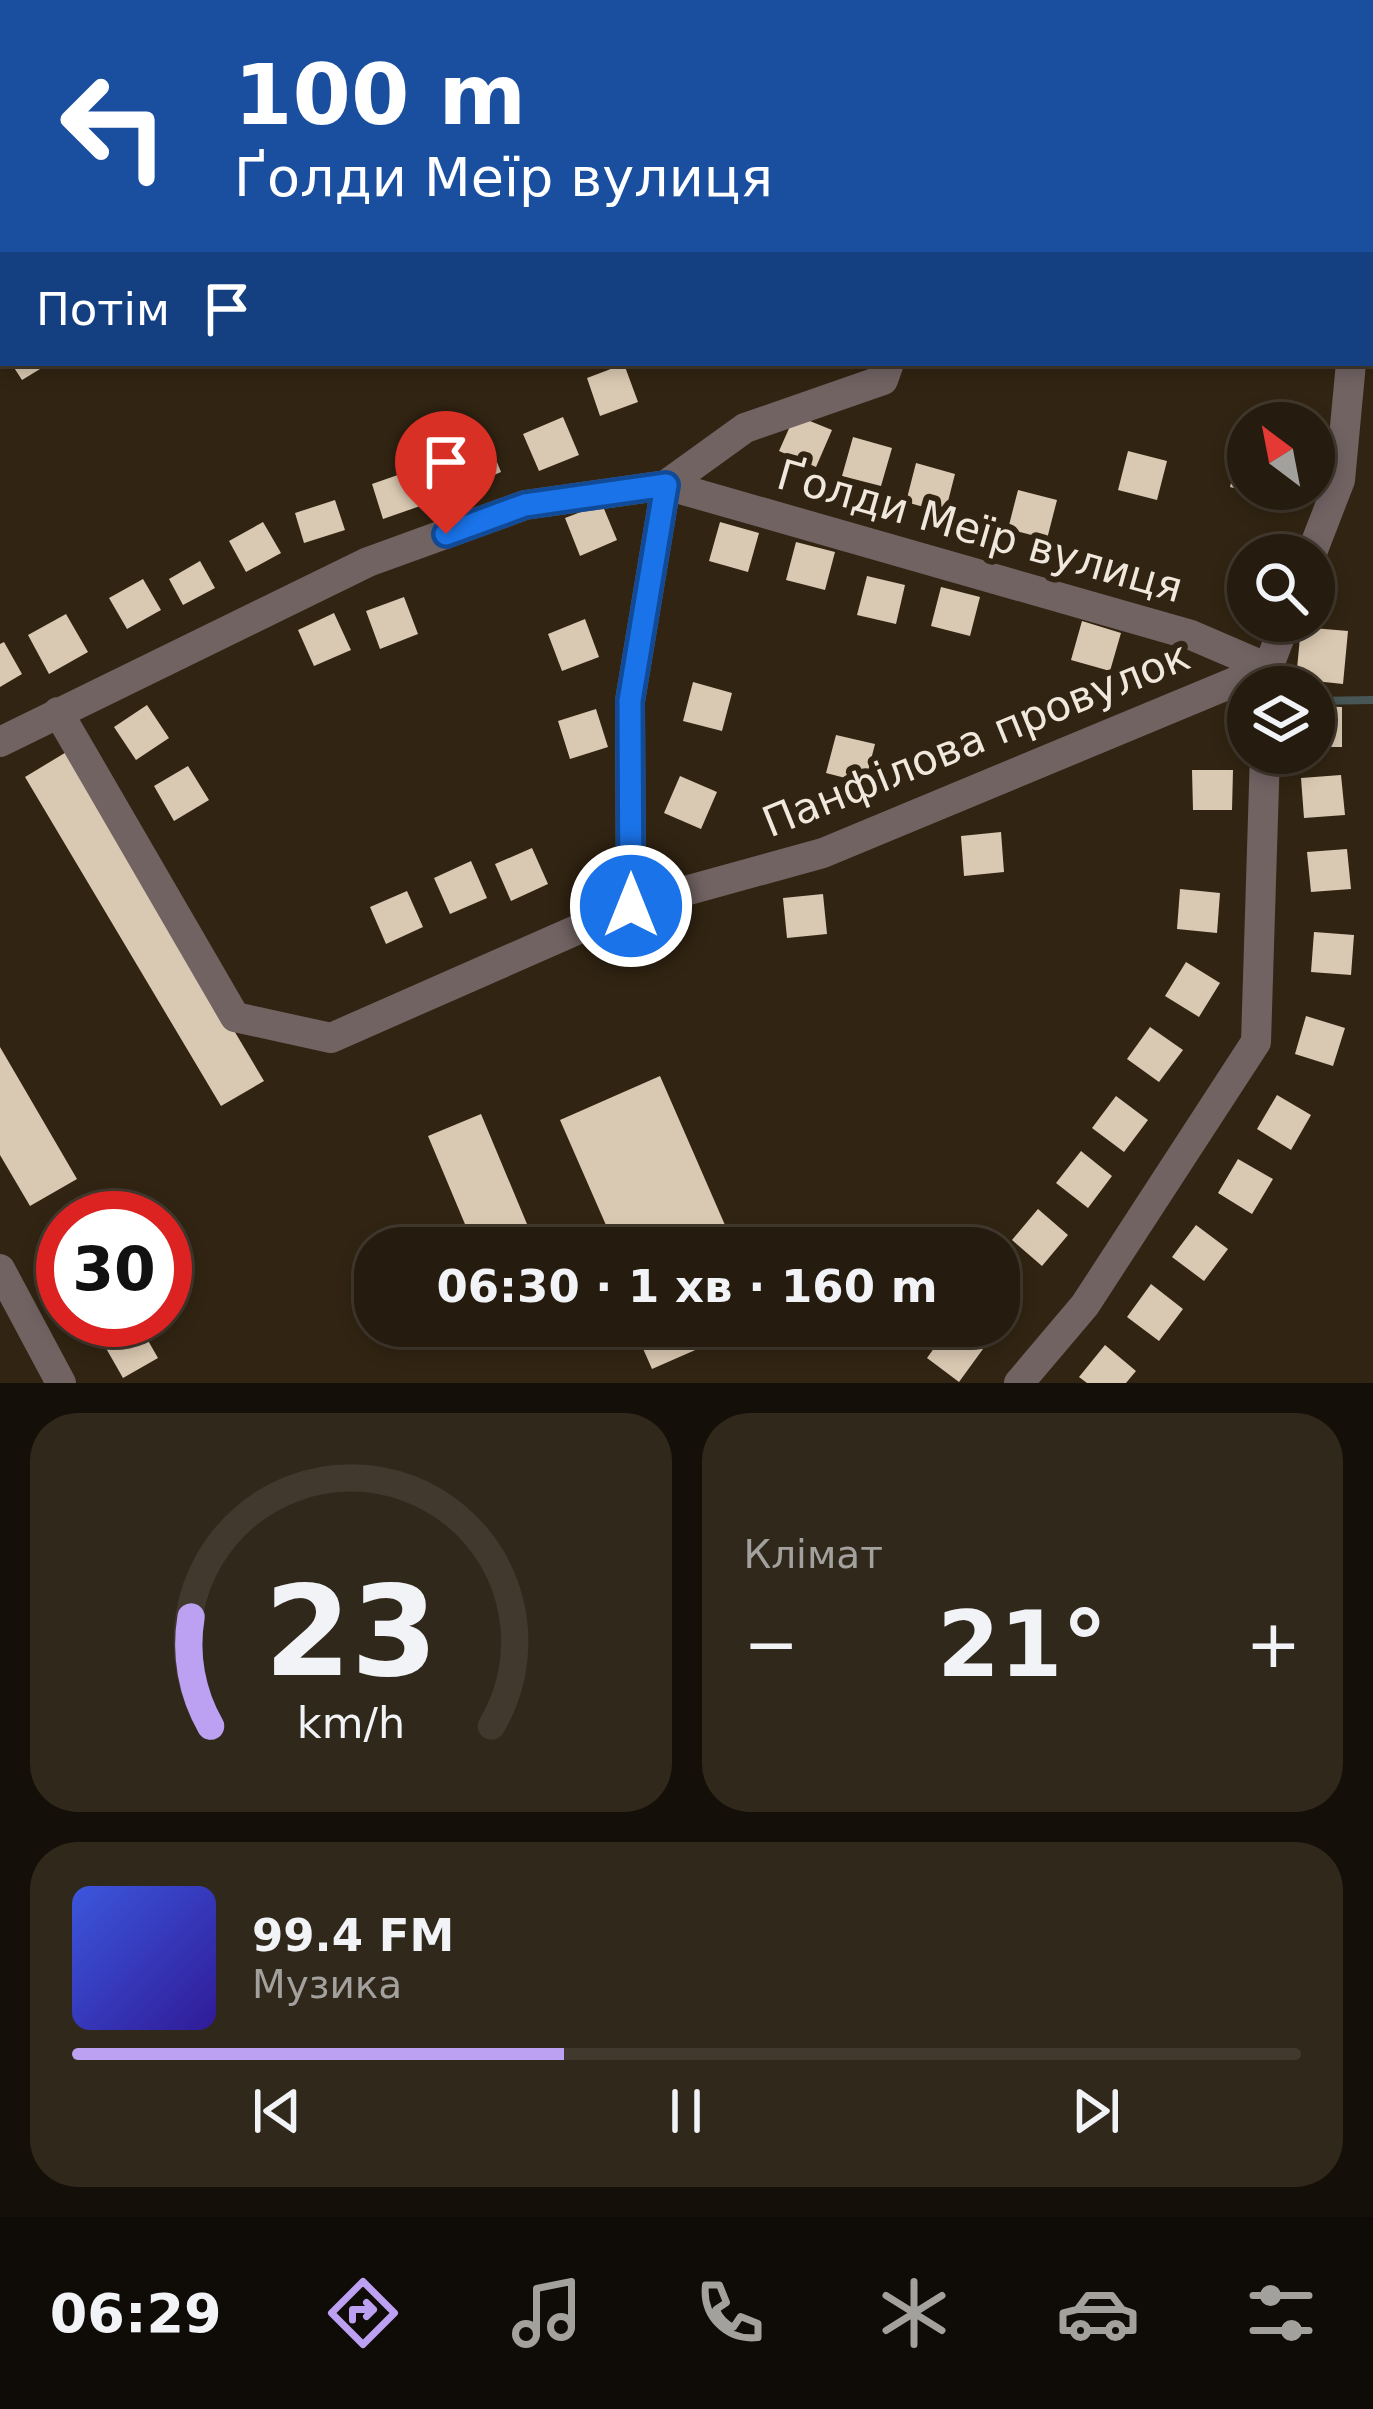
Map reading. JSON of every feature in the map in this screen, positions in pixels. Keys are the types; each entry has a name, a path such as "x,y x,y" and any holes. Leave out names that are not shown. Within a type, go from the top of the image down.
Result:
{"street":[{"name":"Ґолди Меїр вулиця","path":"666,485 745,428 883,380 888,366"},
{"path":"1319,534 1340,480 1351,366"},
{"name":"Ґолди Меїр вулиця","path":"0,742 368,562 525,505 666,485 1191,635 1248,666"},
{"path":"631,906 630,701 666,485"},
{"name":"Панфілова провулок","path":"58,712 236,1017 331,1039 631,906 823,854 1227,693"},
{"path":"1019,1383 1085,1305 1256,1042 1264,774"},
{"path":"0,1270 62,1383"}],"building":[{"path":"13,366 45,366 22,380"},
{"path":"625,366 638,402 600,416 587,378"},
{"path":"795,415 832,430 816,467 779,451"},
{"path":"563,417 579,455 539,471 523,434"},
{"path":"483,428 501,472 459,490 441,446"},
{"path":"853,437 892,448 881,486 842,476"},
{"path":"1128,451 1167,461 1157,500 1118,490"},
{"path":"916,463 955,474 945,513 906,502"},
{"path":"415,469 426,504 383,519 372,484"},
{"path":"1018,490 1057,500 1047,539 1008,529"},
{"path":"335,500 345,530 304,543 295,513"},
{"path":"602,504 617,540 580,556 565,518"},
{"path":"263,522 281,553 246,572 229,541"},
{"path":"720,522 759,533 748,572 709,561"},
{"path":"796,542 835,552 825,590 786,580"},
{"path":"200,561 215,588 183,605 169,579"},
{"path":"867,576 905,585 896,624 857,615"},
{"path":"143,579 161,610 127,629 109,598"},
{"path":"941,587 980,597 970,636 931,626"},
{"path":"404,597 418,634 380,649 366,611"},
{"path":"334,613 351,650 314,666 298,630"},
{"path":"66,614 88,652 49,674 28,635"},
{"path":"585,619 599,657 562,671 548,634"},
{"path":"1082,621 1121,633 1110,671 1071,660"},
{"path":"1335,630 1348,631 1343,684 1335,683 1335,666 1297,666 1300,642 1335,642"},
{"path":"4,642 22,674 0,687 0,644"},
{"path":"693,682 732,693 722,731 683,721"},
{"path":"147,705 169,738 136,760 114,727"},
{"path":"1335,707 1342,707 1342,747 1335,747"},
{"path":"596,709 608,747 570,759 558,721"},
{"path":"836,735 875,744 865,783 826,773"},
{"path":"68,751 264,1081 221,1106 25,777"},
{"path":"188,766 209,800 174,821 154,786"},
{"path":"1192,770 1233,774 1232,810 1193,810"},
{"path":"1341,775 1345,815 1304,818 1301,778"},
{"path":"680,776 717,792 701,829 664,813"},
{"path":"1001,832 1004,872 964,876 961,836"},
{"path":"532,848 548,884 511,901 495,864"},
{"path":"1347,849 1351,889 1311,892 1307,852"},
{"path":"471,861 487,898 450,914 434,878"},
{"path":"1180,889 1220,893 1217,933 1177,929"},
{"path":"407,891 423,927 386,944 370,907"},
{"path":"823,894 827,934 787,938 783,898"},
{"path":"1314,932 1354,935 1351,975 1311,972"},
{"path":"1186,962 1220,983 1199,1017 1165,996"},
{"path":"1306,1016 1345,1028 1333,1066 1295,1054"},
{"path":"1150,1027 1183,1050 1159,1082 1127,1059"},
{"path":"0,1047 77,1179 56,1191 36,1191 36,1203 30,1206 0,1155"},
{"path":"660,1076 726,1227 607,1227 560,1120"},
{"path":"1277,1095 1311,1115 1291,1150 1257,1129"},
{"path":"1116,1096 1148,1120 1124,1152 1092,1128"},
{"path":"481,1114 528,1227 466,1227 428,1136"},
{"path":"1081,1151 1112,1176 1088,1208 1056,1183"},
{"path":"1238,1159 1273,1179 1252,1214 1218,1193"},
{"path":"1038,1209 1068,1235 1042,1266 1020,1247 1020,1230"},
{"path":"1196,1225 1228,1249 1204,1281 1172,1257"},
{"path":"1151,1284 1183,1309 1159,1341 1127,1317"},
{"path":"1105,1345 1136,1371 1126,1383 1087,1383 1079,1377"},
{"path":"105,1347 152,1347 158,1358 123,1378"},
{"path":"642,1347 702,1347 652,1369"},
{"path":"935,1347 983,1349 959,1382 927,1358"}],"waterway":[{"path":"1335,701 1373,700"}],"route":[{"path":"446,534 525,505 666,485 630,701 631,906"}]}
